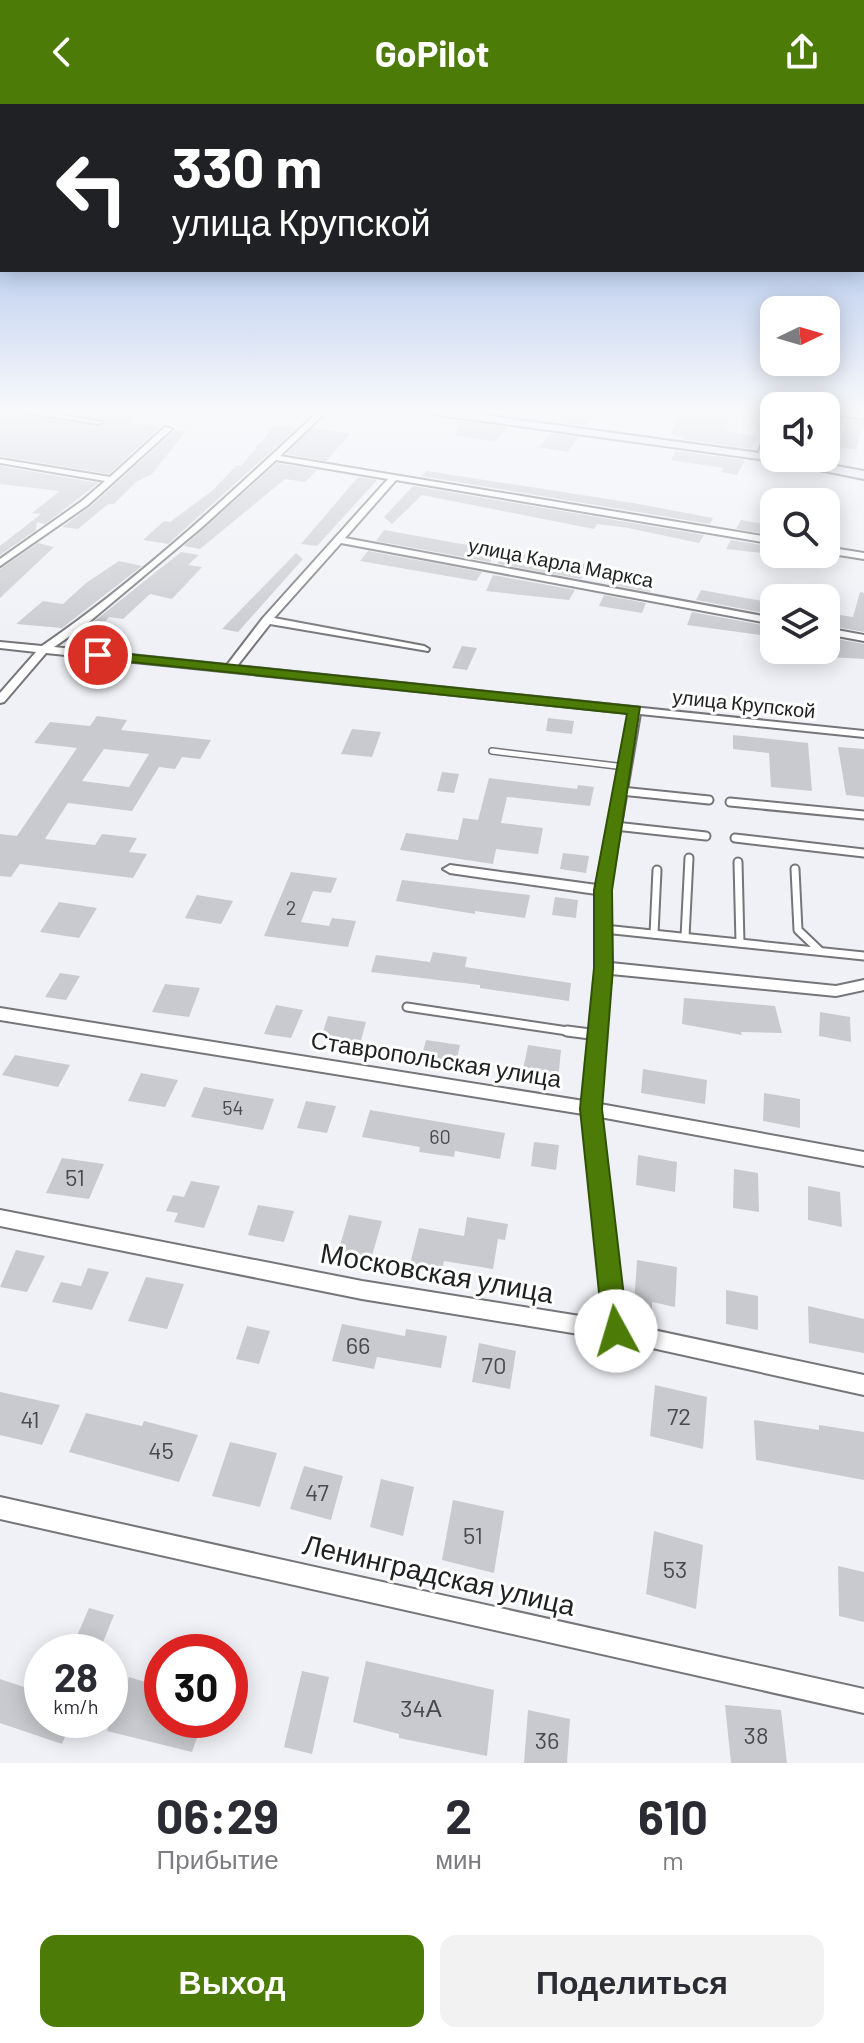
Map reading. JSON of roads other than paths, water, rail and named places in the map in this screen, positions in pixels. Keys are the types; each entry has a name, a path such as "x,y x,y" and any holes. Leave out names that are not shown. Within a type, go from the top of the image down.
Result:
{"street":[{"path":"0,563 85,503 100,488"},
{"path":"0,700 43,650 162,556 238,488"},
{"path":"231,667 267,620 384,488"},
{"path":"456,488 760,539"},
{"name":"улица Карла Маркса","path":"341,540 760,618"},
{"path":"840,552 864,556"},
{"path":"267,620 424,649"},
{"path":"840,634 864,638"},
{"name":"улица Крупской","path":"0,645 864,734"},
{"path":"616,1331 591,1109 604,968 603,890 635,711"},
{"path":"450,869 603,890"},
{"path":"604,968 836,991 864,985"},
{"name":"Ставропольская улица","path":"0,1014 591,1109 864,1159"},
{"name":"Московская улица","path":"0,1218 362,1290 616,1331 864,1385"},
{"name":"Ленинградская улица","path":"0,1508 864,1701"}],"lane":[{"path":"492,751 625,767"},
{"path":"621,791 709,800"},
{"path":"730,802 864,815"},
{"path":"615,826 706,836"},
{"path":"735,838 864,853"},
{"path":"685,937 689,858"},
{"path":"738,862 740,943"},
{"path":"795,869 798,930 820,951"},
{"path":"654,934 657,870"},
{"path":"603,929 864,956"},
{"path":"407,1007 598,1035"}]}
